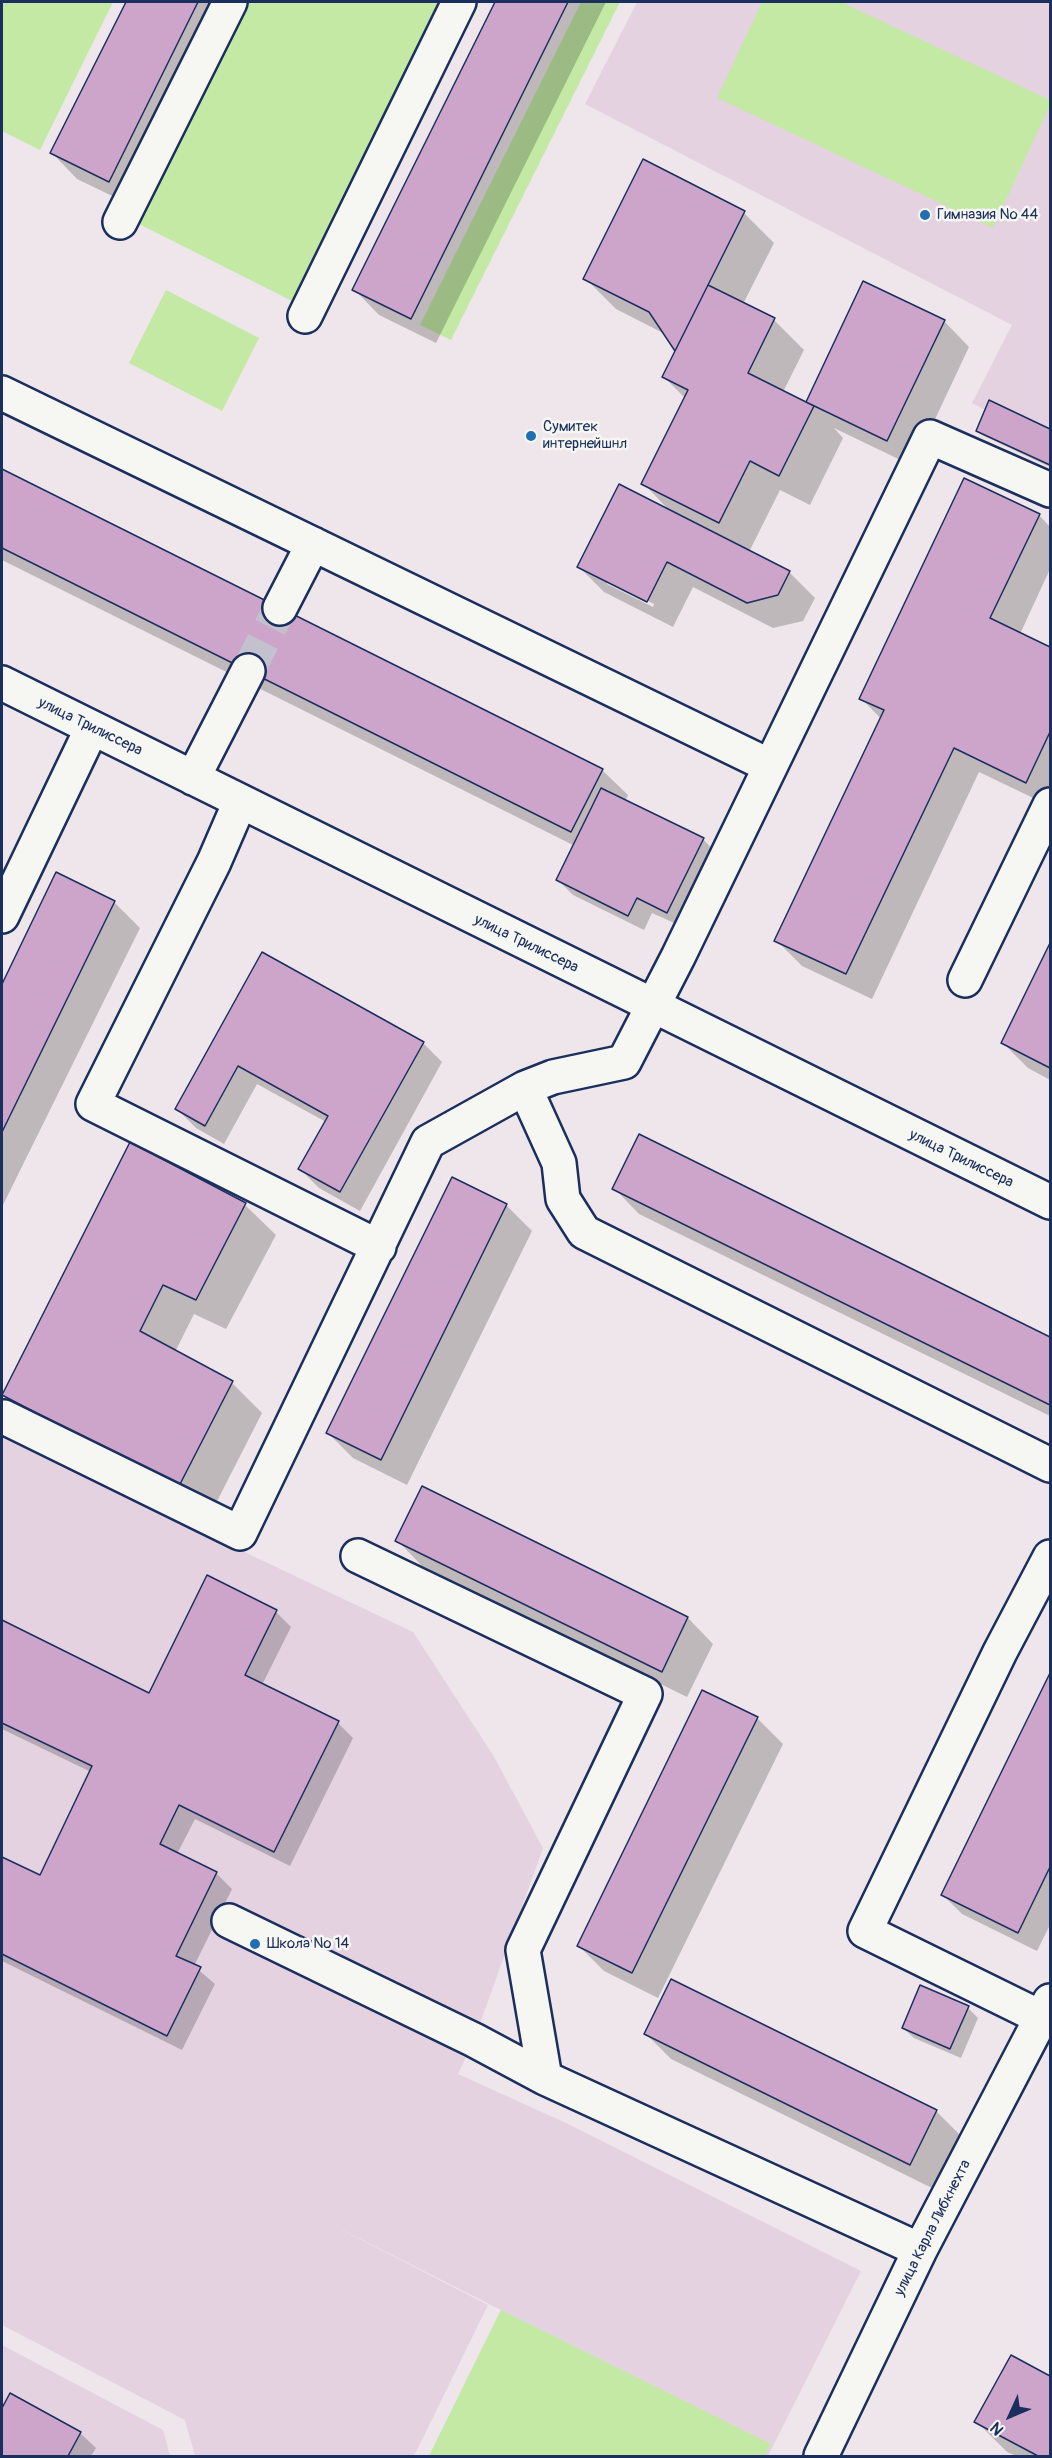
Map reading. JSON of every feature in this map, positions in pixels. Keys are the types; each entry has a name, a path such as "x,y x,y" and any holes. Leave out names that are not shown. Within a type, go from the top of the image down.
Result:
{"street":[{"path":"120,222 231,2"},
{"path":"305,316 459,2"},
{"path":"2,393 770,766"},
{"path":"4,1417 238,1540 380,1247 428,1142 525,1088 554,1077 624,1062 654,1007 930,437 1050,490"},
{"path":"280,608 313,544"},
{"path":"193,778 248,671"},
{"name":"улица Трилиссера","path":"2,683 1050,1203"},
{"path":"2,916 92,728"},
{"path":"240,802 214,862 93,1104 380,1247"},
{"path":"965,980 1050,805"},
{"path":"525,1088 559,1163 563,1199 584,1232 1050,1465"},
{"path":"358,1556 645,1694 523,1950 545,2078"},
{"path":"1046,2010 865,1931 1000,1652 1050,1557"},
{"path":"229,1921 474,2040 545,2078 920,2250"},
{"name":"улица Карла Либкнехта","path":"821,2457 920,2250 1046,2010"}],"shaded area":[{"name":"Гимназия № 44","path":"637,2 1050,2 1050,444 972,403 1012,325 585,104"},
{"name":"Школа № 14","path":"2,1437 413,1632 493,1755 543,1848 474,2040 458,2074 566,2123 861,2271 768,2456 429,2456 501,2310 317,2217 488,2305 414,2456 195,2456 185,2420 2,2325"},
{"path":"2,2345 163,2430 170,2456 2,2456"}],"green space":[{"path":"2,2 113,2 40,150 2,131"},
{"path":"241,2 449,2 300,305 131,220"},
{"path":"581,2 620,2 451,340 420,325"},
{"path":"762,2 841,2 1050,100 1050,105 993,228 717,98"},
{"path":"166,290 259,338 222,411 129,363"},
{"path":"501,2310 771,2444 765,2456 429,2456"}],"building":[{"path":"126,2 198,2 109,182 50,153"},
{"path":"495,2 568,2 411,319 352,290"},
{"path":"643,159 745,211 675,351 649,312 583,279"},
{"path":"863,281 945,320 887,441 806,402"},
{"path":"708,285 775,318 748,373 814,406 779,476 750,461 719,523 641,484 688,390 662,377"},
{"path":"989,400 1050,429 1050,465 976,431"},
{"path":"2,469 603,769 571,832 2,548"},
{"path":"964,478 1040,514 990,618 1050,647 1050,732 1026,783 954,748 846,974 774,941 884,710 859,699"},
{"path":"619,484 790,571 778,595 747,603 667,562 647,602 577,567"},
{"path":"601,788 704,838 667,913 637,898 628,916 556,880"},
{"path":"56,872 115,901 2,1132 2,984"},
{"path":"1050,943 1050,1068 1001,1043"},
{"path":"262,952 424,1042 340,1192 298,1169 328,1116 238,1066 205,1126 175,1109"},
{"path":"639,1134 1050,1337 1050,1405 612,1189"},
{"path":"130,1142 246,1203 196,1300 163,1285 140,1331 233,1381 178,1488 2,1395"},
{"path":"452,1177 507,1204 381,1460 326,1433"},
{"path":"422,1486 688,1617 662,1672 395,1541"},
{"path":"207,1575 277,1610 245,1675 339,1721 274,1852 179,1805 160,1844 217,1872 176,1956 201,1967 167,2036 2,1954 2,1857 40,1875 92,1766 2,1723 2,1620 149,1693"},
{"path":"1050,1673 1050,1867 1018,1933 941,1895"},
{"path":"702,1690 758,1717 632,1973 577,1946"},
{"path":"671,1979 937,2110 910,2165 644,2034"},
{"path":"920,1985 969,2006 950,2049 902,2028"},
{"path":"1011,2355 1050,2376 1050,2456 1038,2456 974,2422"},
{"path":"10,2393 81,2432 68,2456 2,2456 2,2408"}],"tunnel":[{"path":"248,671 280,608"}],"place":[{"name":"Гимназия № 44","path":"925,215"},
{"name":"Сумитек интернейшнл","path":"531,436"},
{"name":"Школа № 14","path":"255,1944"}]}
